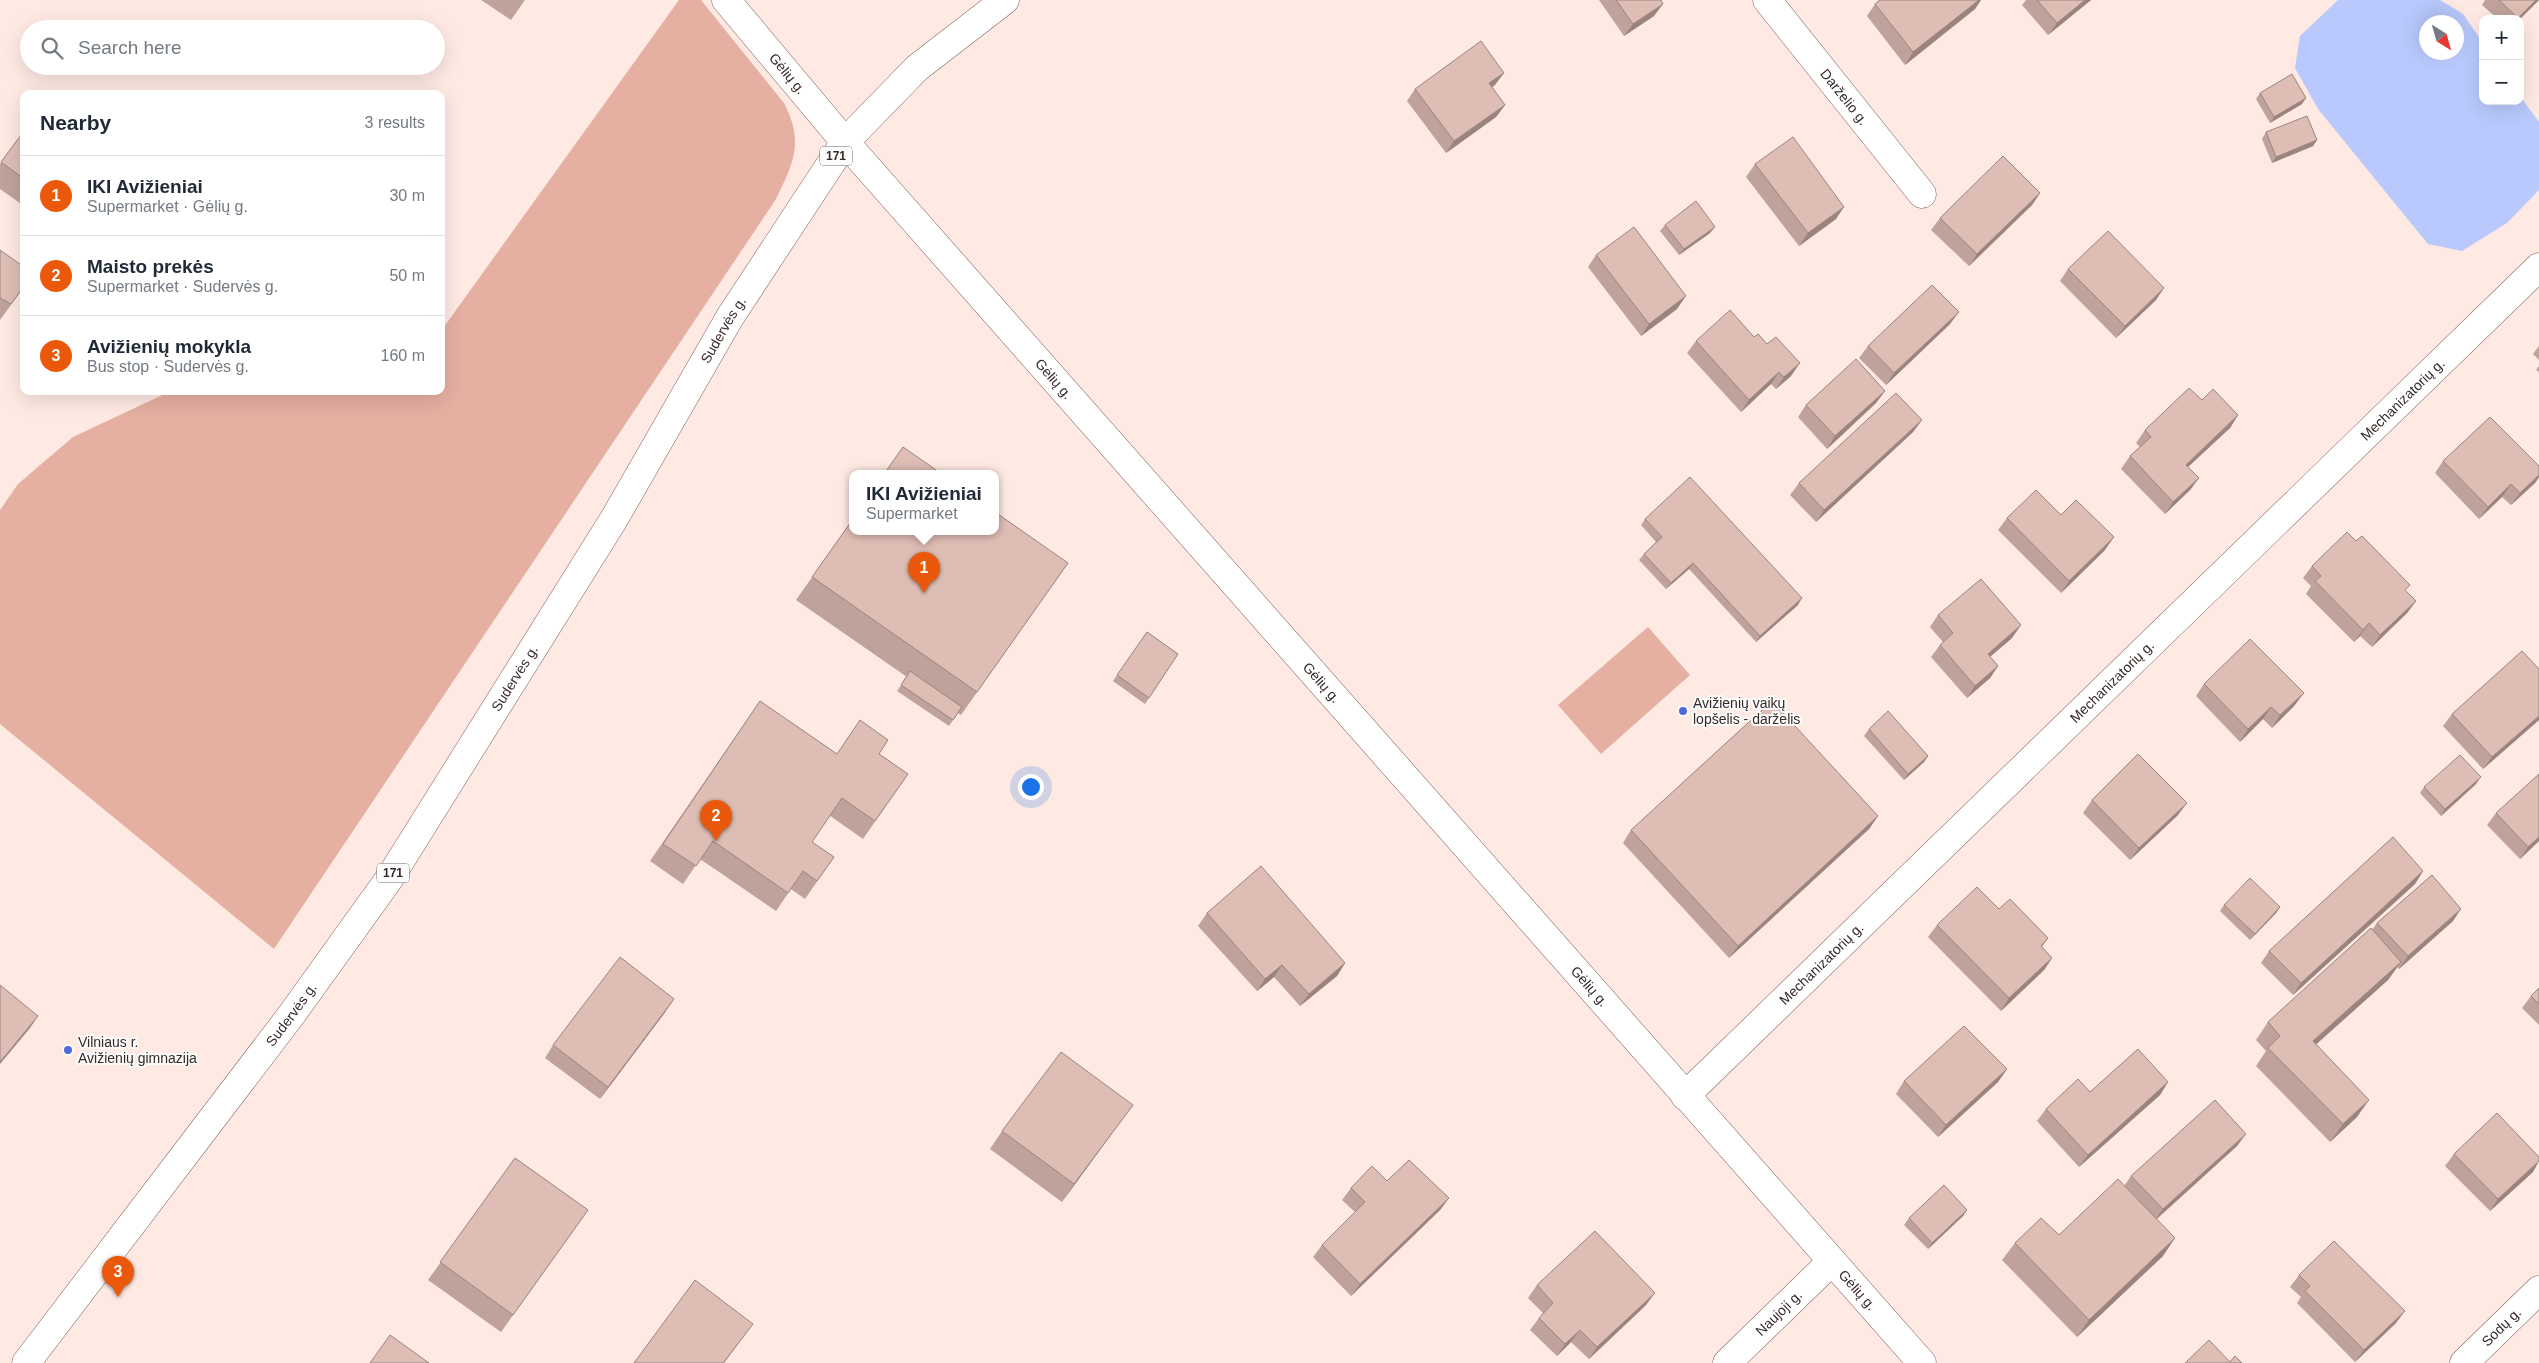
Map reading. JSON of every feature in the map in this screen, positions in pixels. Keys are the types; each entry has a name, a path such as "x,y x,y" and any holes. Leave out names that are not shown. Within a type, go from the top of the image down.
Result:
{"street":[{"name":"Gėlių g.","path":"726,0 845,142 1922,1363"},
{"name":"Sudervės g.","path":"26,1363 292,1014 389,879 614,518 730,317 845,142 918,68 1004,0"},
{"name":"Darželio g.","path":"1767,0 1922,194"},
{"name":"Mechanizatorių g.","path":"1685,1096 2539,267"},
{"name":"Naujoji g.","path":"1727,1363 1832,1262"},
{"name":"Sodų g.","path":"2464,1363 2539,1290"}],"shaded area":[{"path":"679,0 701,0 784,103 794,129 795,141 792,163 788,174 776,199 274,949 0,724 0,510 18,484 73,437 162,395 445,395 445,325"},
{"path":"1648,627 1690,675 1601,754 1558,705"}],"water":[{"path":"2338,0 2440,0 2464,15 2419,15 2419,60 2464,60 2464,15 2479,37 2479,105 2524,105 2524,101 2539,122 2539,190 2507,223 2462,251 2428,244 2318,109 2295,68 2300,36"}],"building":[{"path":"1616,0 1661,0 1663,4 1633,24"},
{"path":"1880,0 1979,0 1913,52 1875,4"},
{"path":"2037,0 2085,0 2057,23"},
{"path":"2499,0 2536,0 2521,15 2515,15"},
{"path":"1481,41 1504,73 1489,83 1505,105 1454,141 1415,89"},
{"path":"2292,74 2306,98 2274,117 2260,93"},
{"path":"2307,116 2317,140 2276,157 2266,132"},
{"path":"20,136 20,176 1,162"},
{"path":"1793,137 1844,207 1808,233 1755,164"},
{"path":"2003,156 2040,193 1977,254 1940,218"},
{"path":"1696,201 1715,227 1684,249 1665,225"},
{"path":"1634,227 1686,296 1649,324 1596,255"},
{"path":"2108,231 2164,288 2125,326 2068,269"},
{"path":"0,250 20,264 20,292 11,304 0,298"},
{"path":"1932,285 1959,312 1894,373 1868,346"},
{"path":"1730,310 1754,337 1758,334 1767,344 1776,337 1800,363 1784,377 1779,372 1749,400 1696,341"},
{"path":"1856,359 1885,391 1835,436 1806,405"},
{"path":"2189,388 2202,400 2213,389 2238,415 2186,465 2199,478 2173,502 2130,456 2151,437 2145,430"},
{"path":"1896,393 1922,420 1824,510 1799,483"},
{"path":"2490,417 2539,466 2539,475 2520,493 2511,484 2488,507 2443,461"},
{"path":"903,447 936,470 887,470"},
{"path":"1690,477 1802,598 1760,636 1693,563 1671,583 1644,554 1662,537 1645,519"},
{"path":"2036,490 2061,515 2076,500 2114,537 2069,581 2007,518"},
{"path":"999,515 1068,563 977,692 812,577 849,525 849,535 999,535"},
{"path":"2347,532 2356,541 2362,536 2410,585 2405,590 2416,601 2380,635 2369,623 2363,630 2315,581 2321,576 2312,566"},
{"path":"1981,579 2021,625 1988,654 1998,666 1975,686 1940,645 1953,633 1938,615"},
{"path":"1147,632 1178,654 1149,698 1117,675"},
{"path":"2250,639 2304,693 2280,715 2271,707 2248,729 2204,684"},
{"path":"2522,651 2539,669 2539,716 2492,757 2452,714"},
{"path":"910,671 962,707 953,720 901,685"},
{"path":"760,701 837,754 860,720 888,740 879,754 908,774 875,821 842,798 812,842 834,857 817,881 803,871 788,893 713,841 696,866 663,844"},
{"path":"1772,701 1878,816 1738,946 1631,830"},
{"path":"1888,711 1928,756 1908,774 1869,729"},
{"path":"2138,754 2187,803 2139,848 2092,800"},
{"path":"2460,755 2481,777 2445,809 2424,787"},
{"path":"2539,774 2539,837 2528,847 2496,813"},
{"path":"2393,837 2423,871 2301,983 2269,951"},
{"path":"1261,866 1345,963 1309,994 1282,965 1265,979 1207,913"},
{"path":"2432,875 2461,909 2408,956 2377,923"},
{"path":"2250,878 2280,907 2255,934 2224,905"},
{"path":"1977,887 1999,909 2010,899 2048,938 2041,946 2052,958 2009,998 1937,925"},
{"path":"2371,928 2401,962 2313,1041 2369,1100 2343,1124 2268,1048 2280,1036 2268,1022"},
{"path":"620,957 674,999 608,1087 553,1045"},
{"path":"0,985 38,1016 0,1062"},
{"path":"2539,988 2539,1004 2531,996"},
{"path":"1964,1026 2007,1069 1946,1125 1904,1081"},
{"path":"2138,1049 2168,1082 2088,1155 2046,1109 2078,1079 2090,1092"},
{"path":"1061,1052 1133,1105 1074,1184 1002,1131"},
{"path":"2215,1100 2246,1134 2163,1209 2131,1176"},
{"path":"2497,1113 2539,1157 2539,1161 2498,1199 2454,1154"},
{"path":"515,1158 588,1210 513,1315 440,1262"},
{"path":"1409,1160 1449,1198 1360,1284 1322,1245 1365,1202 1351,1188 1372,1166 1387,1181"},
{"path":"2118,1179 2175,1238 2089,1320 2015,1243 2041,1218 2059,1235"},
{"path":"1944,1185 1967,1210 1932,1243 1909,1218"},
{"path":"1595,1231 1655,1293 1597,1347 1580,1330 1565,1344 1539,1318 1553,1303 1537,1285"},
{"path":"2334,1241 2405,1311 2364,1350 2305,1291 2310,1286 2299,1275"},
{"path":"695,1280 753,1324 723,1363 634,1363"},
{"path":"390,1335 429,1363 370,1363"},
{"path":"2209,1340 2230,1362 2235,1356 2242,1363 2185,1363"}],"place":[{"name":"IKI Avižieniai","path":"924,593"},
{"name":"Avižienių vaikų lopšelis - darželis","path":"1683,711"},
{"name":"Maisto prekės","path":"716,841"},
{"name":"Vilniaus r. Avižienių gimnazija","path":"68,1050"},
{"name":"Avižienių mokykla","path":"118,1297"}]}
